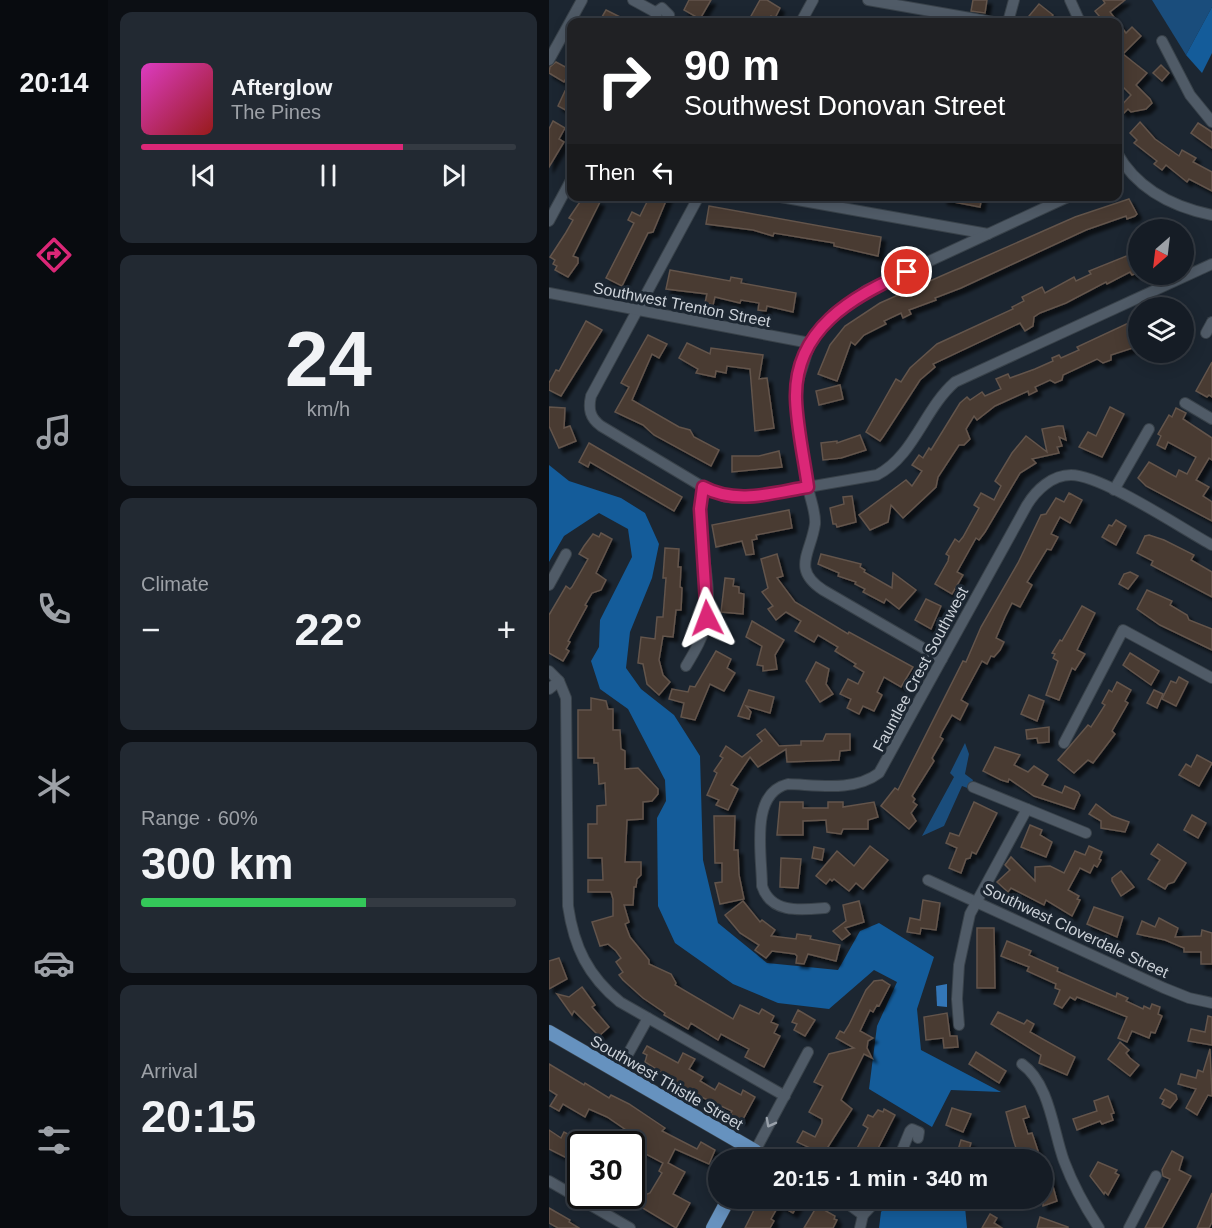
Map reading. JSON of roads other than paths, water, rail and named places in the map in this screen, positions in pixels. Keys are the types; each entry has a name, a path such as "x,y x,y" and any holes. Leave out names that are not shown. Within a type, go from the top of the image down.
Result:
{"main road":[{"name":"Southwest Thistle Street","path":"549,1032 742,1149"},
{"path":"713,1228 723,1209"}],"street":[{"path":"572,18 582,0"},
{"path":"633,0 664,17"},
{"path":"803,18 813,0"},
{"path":"868,0 970,18"},
{"path":"1009,18 1014,0"},
{"path":"1070,0 1078,18"},
{"path":"549,60 567,27"},
{"path":"1162,41 1190,94 1212,122"},
{"path":"1123,172 1157,195 1209,215"},
{"path":"549,221 567,187"},
{"path":"696,201 591,396 589,410 595,422 601,426 703,487 726,496 744,498 877,475 899,459 942,396 955,382 1212,264"},
{"path":"802,201 989,235"},
{"path":"942,659 808,579 805,564 815,516 808,487 796,399 800,369 810,343 833,314 867,290 1060,201"},
{"name":"Southwest Trenton Street","path":"549,293 638,312 810,343"},
{"path":"1206,333 1212,322"},
{"path":"1185,403 1212,418"},
{"path":"1149,429 1114,490 1212,545"},
{"name":"Fauntlee Crest Southwest","path":"825,908 782,908 764,894 762,886 762,807 772,792 780,786 852,785 870,780 879,773 1032,497 1048,482 1069,475 1088,478 1114,490"},
{"path":"686,666 697,648 707,618 700,509 703,487"},
{"path":"549,585 566,554"},
{"path":"1063,743 1123,630 1212,678"},
{"path":"549,671 564,690 567,710 568,906 571,929 586,966 620,1002 785,1096"},
{"path":"549,689 559,681"},
{"path":"973,787 1086,833"},
{"path":"959,1025 957,999 959,965 970,914 1027,809"},
{"name":"Southwest Cloverdale Street","path":"928,880 1164,988 1189,998 1212,1003"},
{"path":"618,1072 648,1018"},
{"path":"755,1149 808,1052"},
{"path":"1022,1064 1040,1084 1065,1162 1083,1204 1099,1228"},
{"path":"903,1149 910,1131 919,1132 918,1138"},
{"path":"1129,1228 1156,1176"},
{"path":"549,1181 625,1227"},
{"path":"855,1209 863,1215"},
{"path":"860,1228 863,1215 869,1209"}]}
